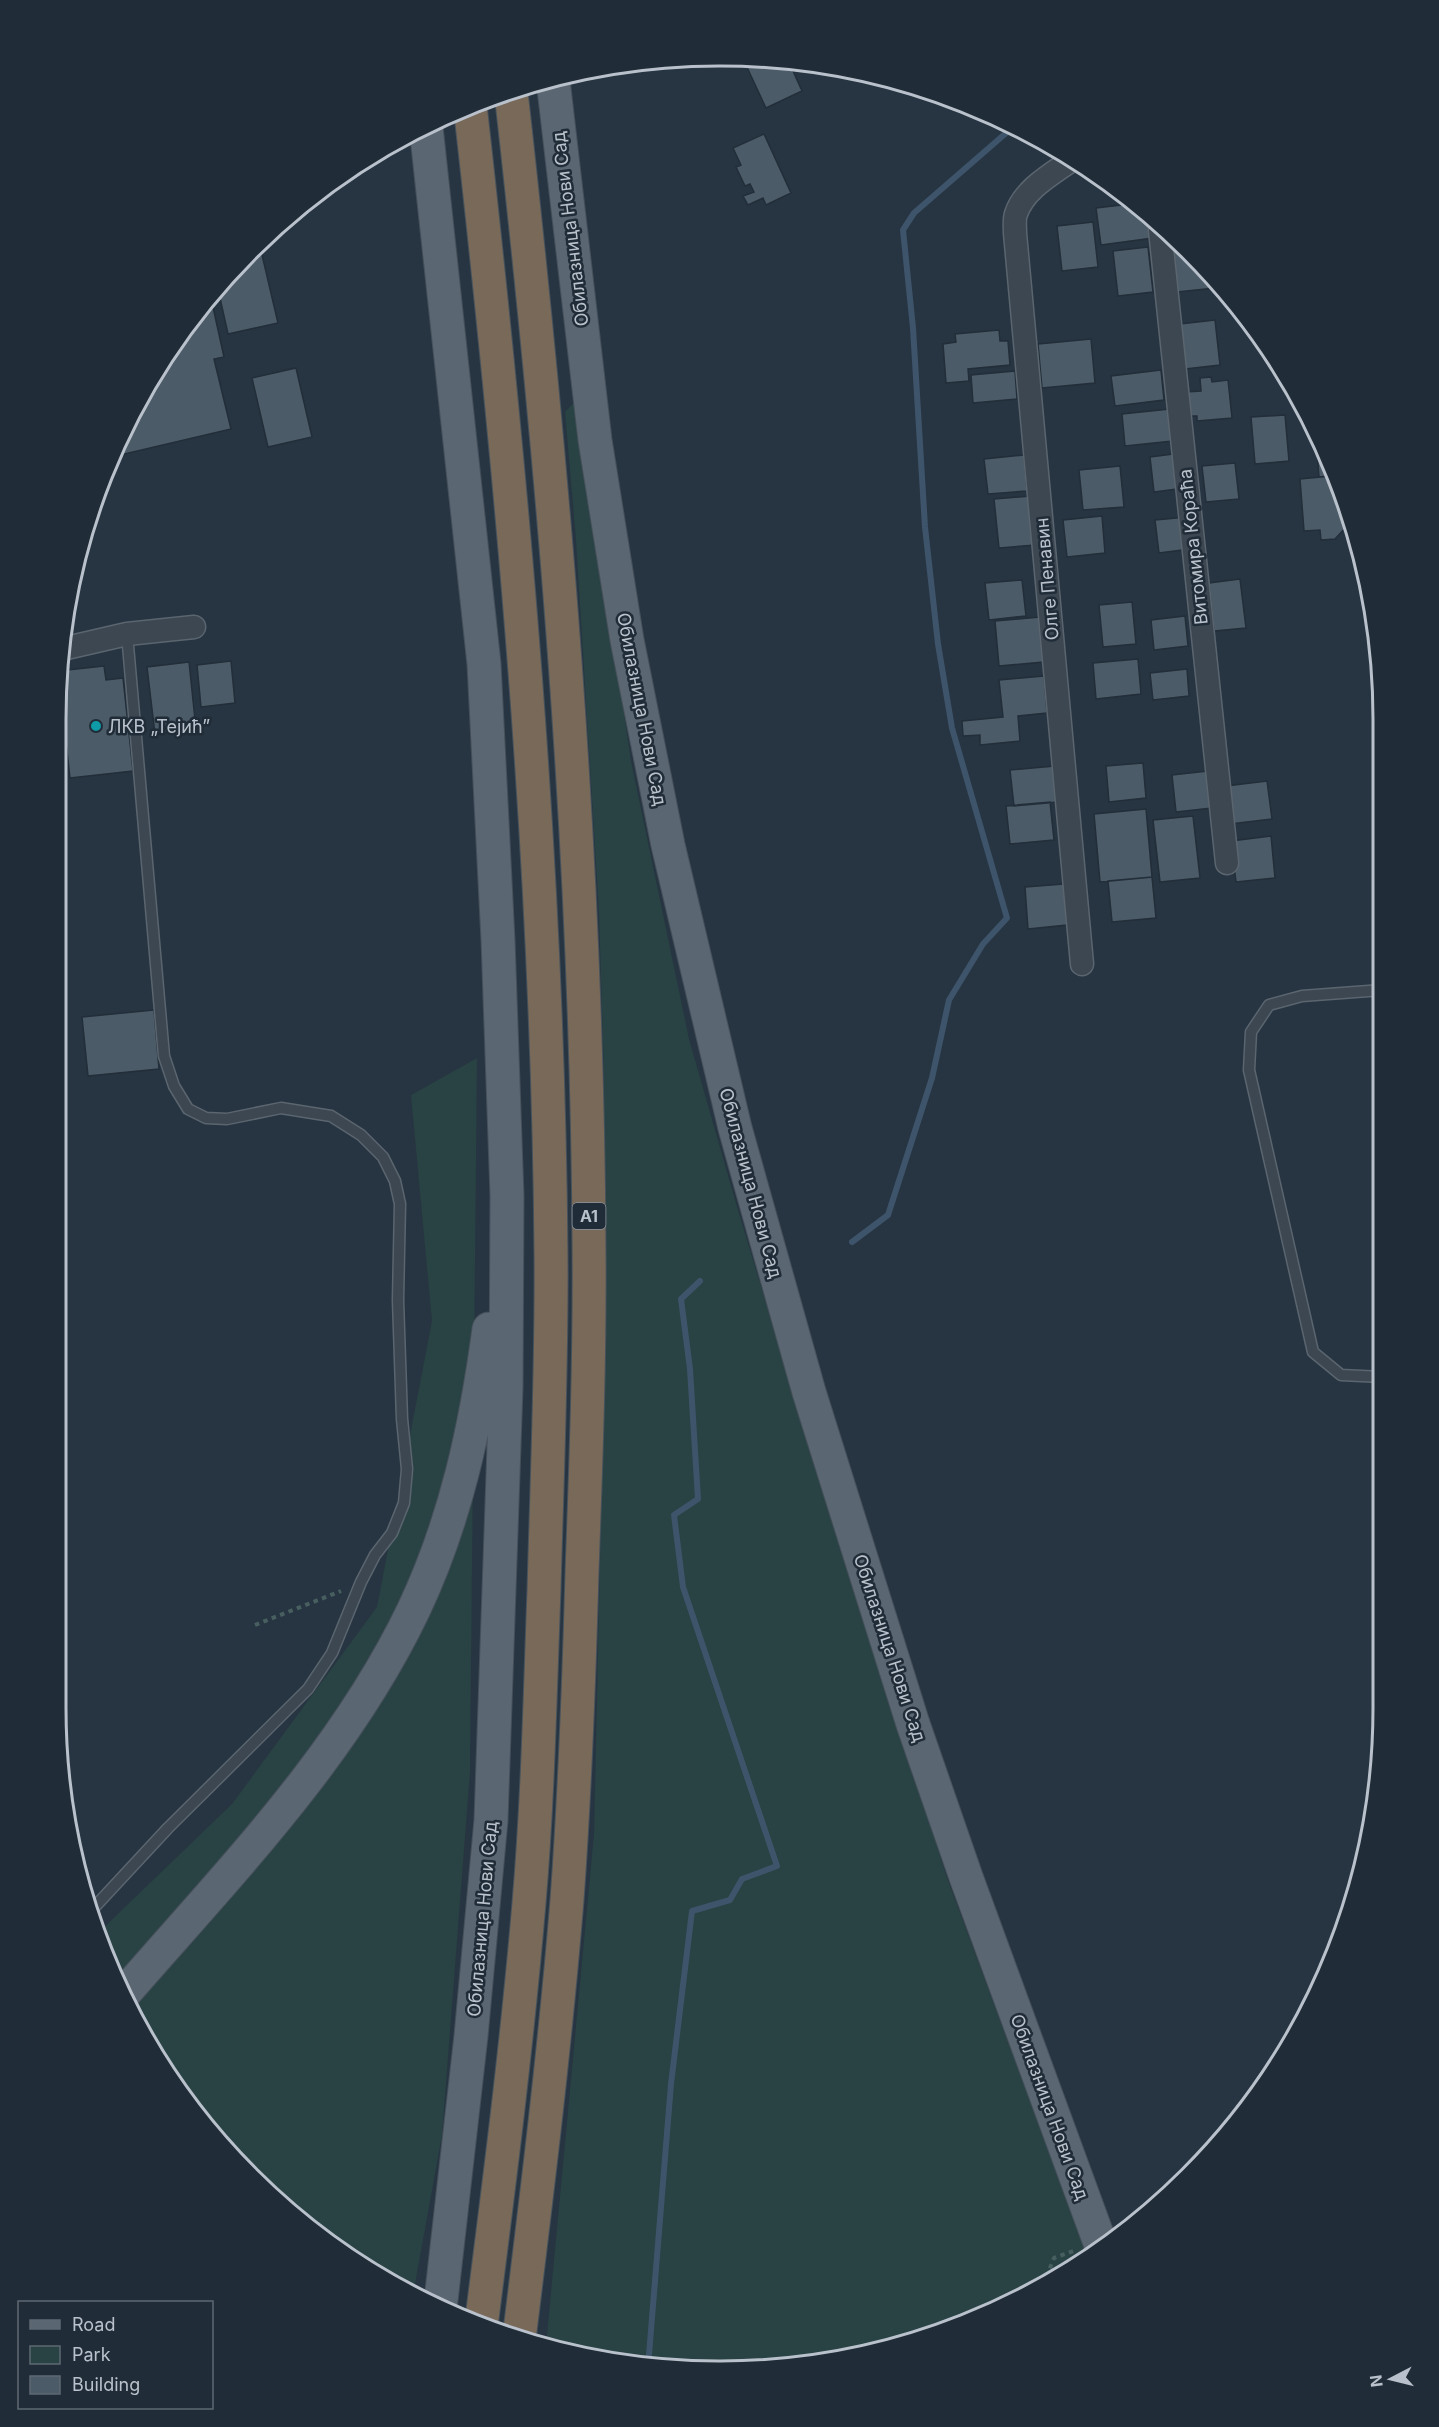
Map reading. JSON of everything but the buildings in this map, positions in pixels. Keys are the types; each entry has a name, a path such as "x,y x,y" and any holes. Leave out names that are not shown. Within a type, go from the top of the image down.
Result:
{"highway":[{"name":"A1","path":"512,100 542,401 564,656 580,918 589,1242 588,1386 576,1748 567,1900 546,2119 520,2330"},
{"name":"A1","path":"471,115 510,490 534,784 548,1098 551,1257 550,1384 540,1712 529,1901 483,2316"}],"main road":[{"name":"Обилазница Нови Сад","path":"554,87 595,440 627,640 671,856 735,1128 809,1392 913,1724 966,1877 1099,2239"},
{"name":"Обилазница Нови Сад","path":"427,135 484,664 498,929 507,1196 506,1388 491,1820 471,2036 441,2299"},
{"path":"129,1988 242,1859 319,1762 372,1686 414,1609 446,1529 465,1466 479,1402 507,1196"}],"street":[{"name":"Олге Пенавин","path":"1065,165 1025,197 1015,215 1015,233 1082,964"},
{"name":"Витомира Кораћа","path":"1161,238 1227,863"},
{"path":"70,648 127,634 194,627"}],"lane":[{"path":"97,1905 168,1828 308,1689 332,1653 361,1582 375,1555 392,1533 404,1503 407,1469 402,1419 398,1300 400,1204 395,1180 383,1157 361,1135 330,1116 281,1108 227,1119 206,1118 188,1109 174,1086 164,1056 127,634"},
{"path":"1373,991 1302,996 1269,1005 1251,1032 1249,1070 1312,1352 1341,1375 1373,1377"}],"path":[{"path":"255,1625 361,1582"},
{"path":"1048,2272 1054,2258 1087,2248"}],"green space":[{"path":"578,398 631,761 689,1039 809,1446 947,1878 1085,2249 1009,2294 930,2326 889,2339 847,2348 762,2360 677,2360 592,2348 547,2338 594,1834 604,1379 604,1075 599,912 576,540 565,412"},
{"path":"477,1058 470,1772 442,2135 415,2285 356,2251 322,2226 257,2170 228,2138 176,2071 154,2034 133,1997 104,1927 232,1804 377,1607 432,1321 411,1095"}],"waterway":[{"path":"852,1242 888,1215 932,1078 949,1000 983,944 1007,918 952,728 938,644 925,527 913,328 903,230 914,213 1007,132"},
{"path":"649,2357 671,2084 692,1911 730,1900 742,1879 777,1866 683,1587 674,1515 698,1499 690,1369 681,1299 700,1281"}],"place":[{"name":"ЛКВ „Тејић”","path":"96,726"}]}
